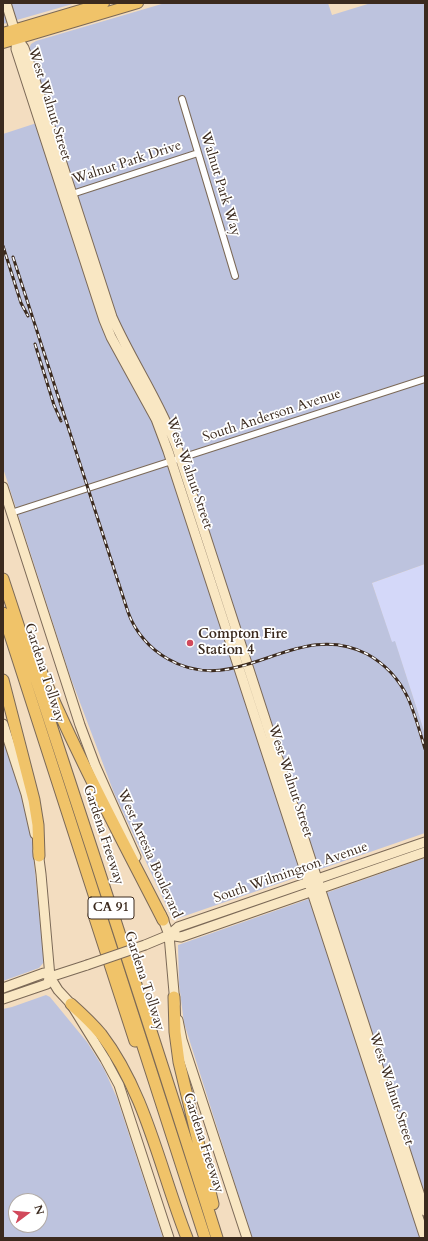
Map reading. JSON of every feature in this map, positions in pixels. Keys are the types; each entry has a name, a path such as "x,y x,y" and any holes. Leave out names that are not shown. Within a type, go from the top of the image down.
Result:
{"highway":[{"path":"3,578 37,662 69,734 163,920"},
{"name":"Gardena Freeway","path":"3,578 217,1238"},
{"name":"Gardena Tollway","path":"3,596 211,1238"},
{"name":"Gardena Tollway","path":"3,613 206,1238"},
{"name":"CA 91","path":"3,635 198,1238"},
{"path":"3,680 34,800 38,825 39,856"},
{"path":"174,997 175,1032 179,1062 221,1238"},
{"path":"71,1004 100,1033 114,1053 130,1082 187,1238"}],"main road":[{"name":"West Walnut Street","path":"6,3 16,34 24,48 31,68 68,195 112,317 119,333 169,426 176,459 347,987 379,1084 425,1210"},
{"path":"3,43 16,34 104,3"},
{"path":"3,33 16,34 138,3"},
{"name":"West Artesia Boulevard","path":"3,486 79,723 95,765 169,935 174,997 182,1040 247,1238"},
{"path":"3,724 26,794 39,856 50,977 58,990 71,1004 105,1059 119,1085 169,1238"},
{"name":"South Wilmington Avenue","path":"3,999 47,984 50,977 145,945 169,935 178,927 425,842"},
{"name":"South Wilmington Avenue","path":"169,935 181,937 425,852"},
{"name":"South Wilmington Avenue","path":"3,988 44,973 50,977"},
{"name":"West Walnut Street","path":"379,1084 424,1238"}],"street":[{"name":"Walnut Park Way","path":"182,99 235,276"},
{"name":"Walnut Park Drive","path":"68,195 198,153"},
{"name":"South Anderson Avenue","path":"11,512 425,379"}],"shaded area":[{"path":"3,3 76,3 3,24"},
{"path":"165,3 328,3 332,15 371,3 425,3 425,564 372,583 392,642 395,641 425,734 425,833 173,920 114,793 70,676 3,468 3,134 52,118 29,49 31,44 36,41"},
{"path":"425,564 425,734 395,642 392,643 372,583"},
{"path":"3,738 30,823 44,962 39,968 3,981"},
{"path":"425,858 425,1238 252,1238 184,1023 179,984 178,945"},
{"path":"46,995 50,997 87,1042 104,1069 117,1098 163,1238 3,1238 3,1009"}],"railway":[{"path":"3,246 21,303 28,316"},
{"path":"13,257 128,612 139,633 149,645 168,659 194,669 219,670 243,666 291,650 316,645 341,645 367,654 386,667 396,678 404,691 413,710 425,749"},
{"path":"35,344 54,405 61,421"}],"place":[{"name":"Compton Fire Station 4","path":"190,643"}]}
